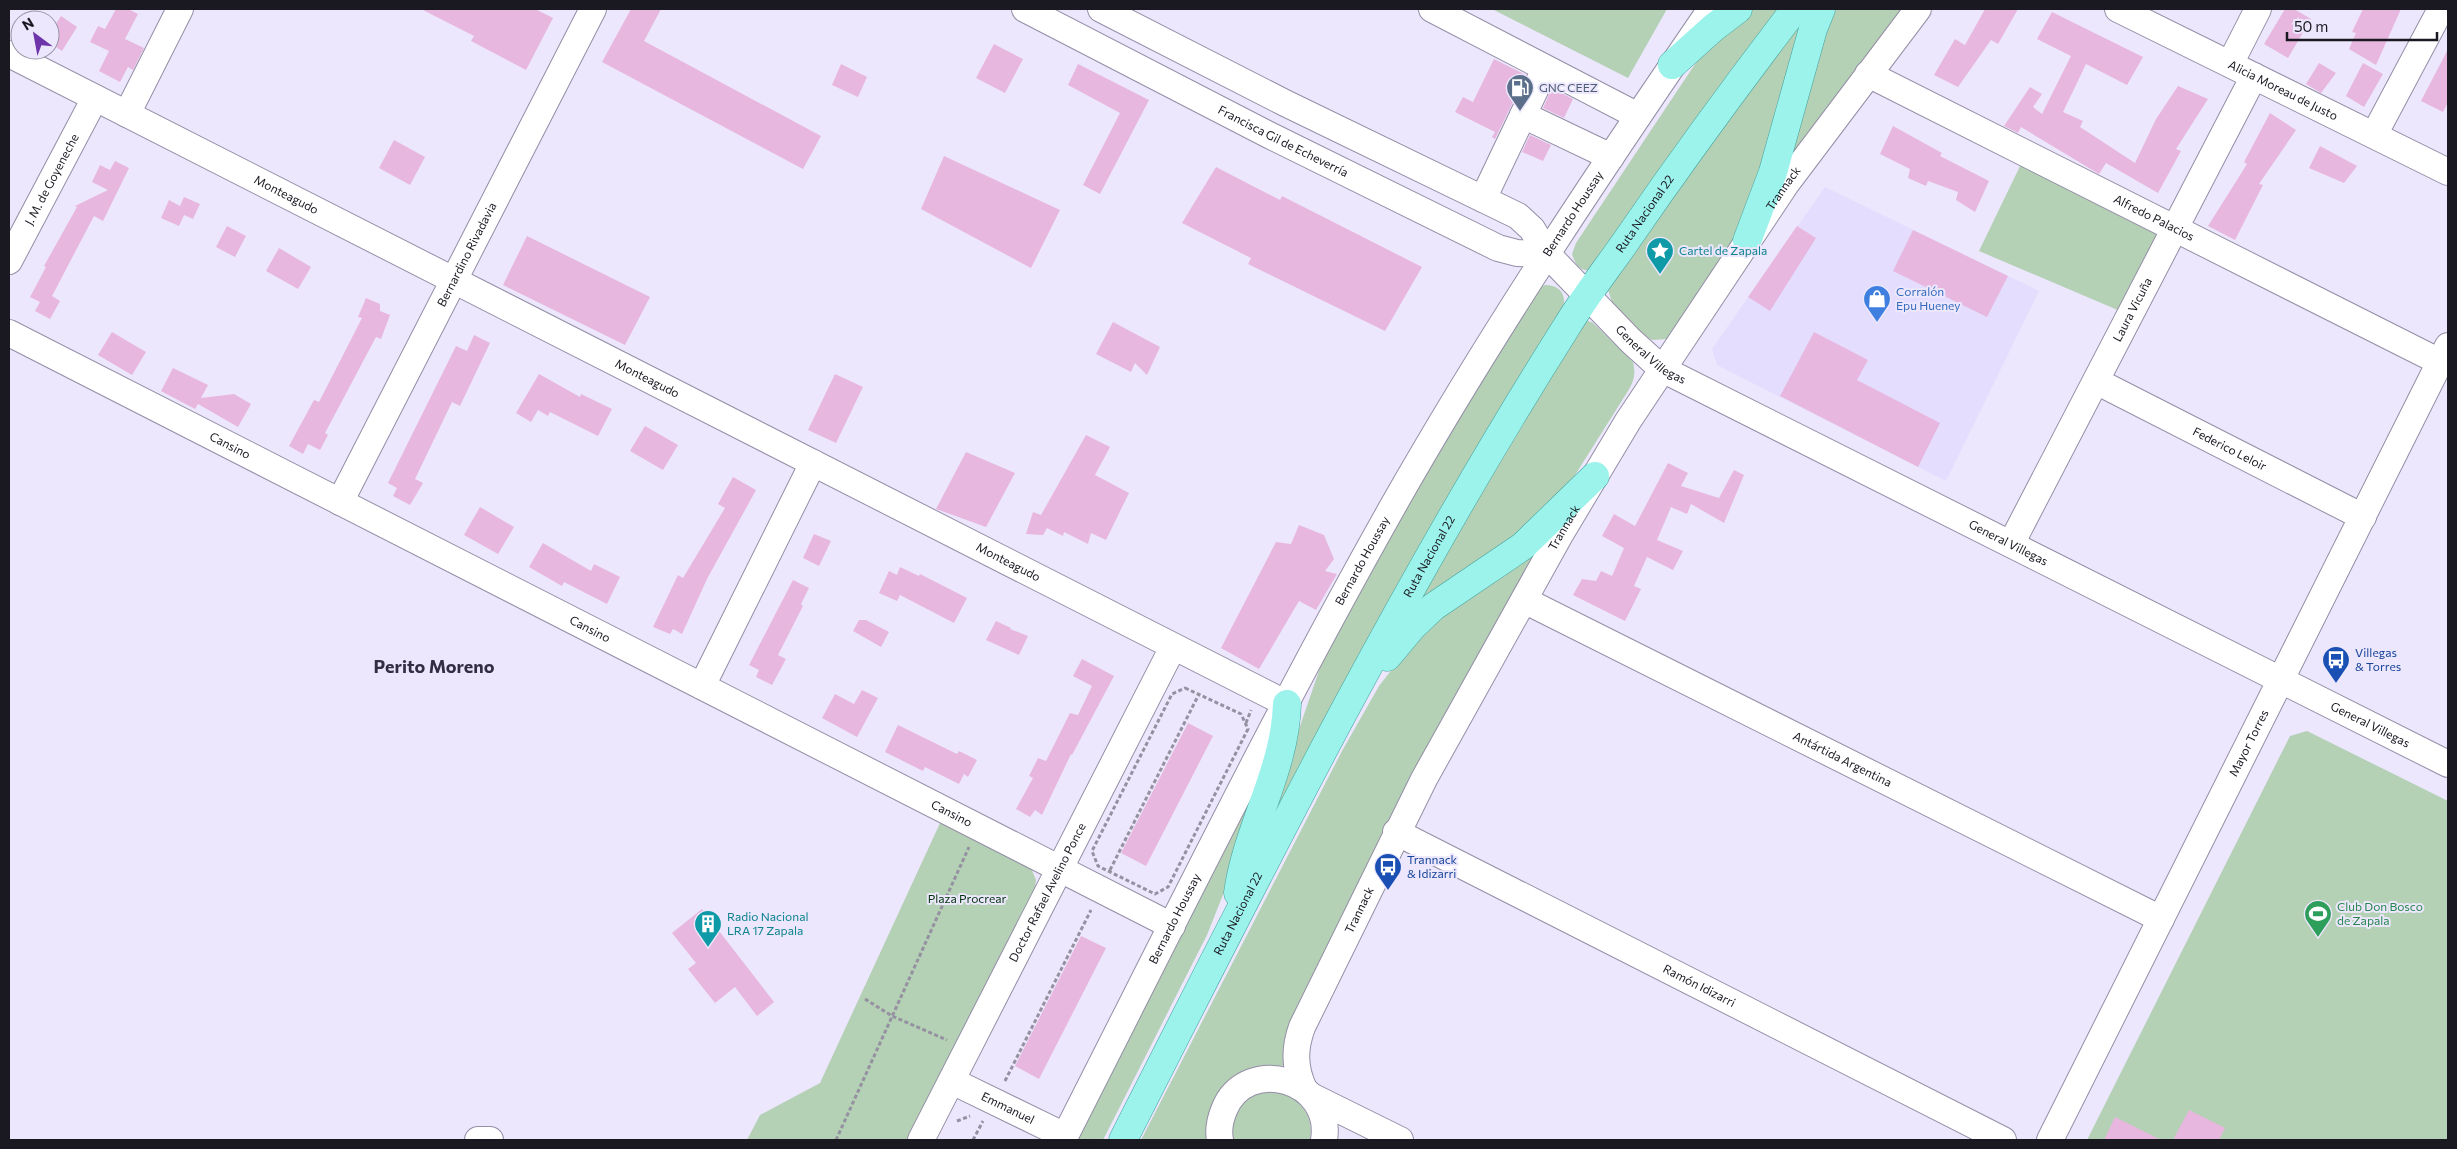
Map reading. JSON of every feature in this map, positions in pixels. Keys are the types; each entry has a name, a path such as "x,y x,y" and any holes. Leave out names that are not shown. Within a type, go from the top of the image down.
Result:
{"main road":[{"path":"1672,65 1697,41 1738,9"},
{"name":"Ruta Nacional 22","path":"1124,1140 1324,748 1463,497 1569,322 1696,142 1795,9"},
{"path":"1747,241 1770,179 1813,29 1821,9"},
{"path":"1324,748 1382,664 1413,626 1451,594 1523,546 1596,476"},
{"path":"1234,923 1243,865 1282,747 1286,704"}],"street":[{"path":"127,114 180,9"},
{"name":"Bernardino Rivadavia","path":"340,502 593,9"},
{"name":"Francisca Gil de Echeverría","path":"1025,9 1268,135 1498,248 1517,253 1547,254"},
{"path":"1101,9 1285,103 1525,221 1538,237 1547,254 1588,296"},
{"path":"1432,9 1545,70 1638,116"},
{"name":"Bernardo Houssay","path":"1064,1138 1286,704 1397,500 1443,421 1547,254 1610,157 1711,9"},
{"name":"Trannack","path":"1324,1140 1324,1120 1309,1093 1295,1060 1302,1027 1396,832 1458,716 1524,600 1596,476 1662,368 1786,184 1918,9"},
{"name":"Alicia Moreau de Justo","path":"2118,9 2448,172"},
{"path":"2230,64 2258,9"},
{"path":"2374,135 2441,9"},
{"name":"Monteagudo","path":"9,54 1286,704"},
{"path":"1483,199 1545,70"},
{"name":"Alfredo Palacios","path":"1868,74 2174,229 2444,354"},
{"name":"Laura Vicuña","path":"2011,544 2254,76"},
{"name":"J. M. de Goyeneche","path":"9,261 95,98"},
{"path":"1268,135 1285,103"},
{"path":"1524,115 1610,157"},
{"name":"General Villegas","path":"1588,296 1631,341 1662,368 2281,680 2444,754"},
{"name":"Cansino","path":"9,333 1172,926"},
{"name":"Mayor Torres","path":"2050,1140 2444,354"},
{"name":"Federico Leloir","path":"2096,381 2363,517"},
{"path":"702,686 813,463"},
{"name":"Antártida Argentina","path":"1524,600 2161,919"},
{"name":"Doctor Rafael Avelino Ponce","path":"921,1140 1174,647"},
{"name":"Ramón Idizarri","path":"1396,832 2003,1140"},
{"path":"1220,1140 1220,1120 1226,1106 1235,1094 1247,1085 1261,1080 1276,1079 1291,1082 1400,1140"},
{"name":"Emmanuel","path":"952,1081 1064,1138"},
{"path":"478,1140 490,1140"}],"path":[{"path":"1185,688 1199,694 1241,714 1248,729 1168,887 1155,894 1098,866 1092,851 1172,694 1185,688"},
{"path":"1109,872 1199,694"},
{"path":"1246,724 1254,703"},
{"path":"962,841 977,850"},
{"path":"836,1140 970,846"},
{"path":"1084,906 1099,914"},
{"path":"1003,1084 1091,910"},
{"path":"865,1000 892,1016 948,1041"},
{"path":"944,1049 953,1032"},
{"path":"998,1081 1011,1087"},
{"path":"952,1128 955,1121 972,1116 990,1125"},
{"path":"973,1140 983,1121"}],"shaded area":[{"name":"Corralón Epu Hueney","path":"1825,187 2039,291 1946,481 1717,365 1712,349"}],"green space":[{"path":"1492,9 1667,9 1628,78"},
{"path":"1751,9 1782,9 1591,270 1584,270 1576,264 1572,254 1576,243 1701,55"},
{"path":"1810,9 1741,233 1668,339 1652,340 1646,337 1612,302 1607,287"},
{"path":"1829,9 1904,9 1780,176"},
{"path":"2022,162 2164,233 2120,311 1979,251"},
{"path":"1545,285 1555,287 1561,292 1564,299 1563,308 1384,609 1260,843 1322,662 1422,475 1539,288"},
{"path":"1586,320 1593,323 1633,362 1634,377 1628,391 1560,499 1407,621 1461,522"},
{"path":"1545,539 1285,1064 1245,1070 1234,1075 1226,1083 1214,1103 1208,1140 1141,1140 1342,751 1379,686 1428,623"},
{"name":"Club Don Bosco de Zapala","path":"2307,731 2448,801 2448,1140 2087,1140 2290,736"},
{"path":"1249,800 1230,877 1207,935 1103,1140 1073,1140"},
{"name":"Plaza Procrear","path":"941,821 1031,868 1036,880 1035,888 908,1140 747,1140 760,1115 820,1083"},
{"path":"1264,1091 1284,1094 1300,1104 1309,1120 1311,1129 1310,1140 1231,1140 1234,1115 1237,1109 1246,1099"}],"building":[{"path":"116,9 128,9 138,14 125,39 144,48 133,70 128,67 120,82 99,71 109,51 90,42 98,26 105,29"},
{"path":"421,9 535,9 553,18 526,70 471,41 474,36"},
{"path":"631,9 661,9 644,41 821,136 803,169 602,62"},
{"path":"1985,9 2018,9 1998,44 1991,40 1958,87 1934,75 1955,39 1965,45"},
{"path":"2285,9 2294,9 2311,19 2288,58 2264,44"},
{"path":"2363,9 2401,9 2376,65 2349,49 2356,33 2352,32"},
{"path":"2052,12 2143,57 2127,85 2086,64 2063,112 2083,121 2080,127 2135,163 2156,119 2178,86 2208,99 2176,149 2181,151 2158,193 2106,163 2099,174 2021,127 2018,133 2004,126 2030,87 2042,94 2033,107 2042,114 2071,56 2037,39"},
{"path":"61,16 77,27 62,51 60,50"},
{"path":"994,44 1023,59 1005,93 976,78"},
{"path":"2448,49 2448,102 2443,112 2421,101"},
{"path":"1494,59 1526,75 1495,139 1492,137 1495,132 1455,112 1463,97 1473,102"},
{"path":"2319,63 2336,73 2321,93 2306,84"},
{"path":"2363,63 2383,74 2364,107 2346,96"},
{"path":"841,64 867,77 858,97 832,85"},
{"path":"1078,64 1149,100 1100,194 1083,185 1120,113 1068,85"},
{"path":"1552,88 1573,99 1564,118 1543,108"},
{"path":"2270,113 2296,130 2259,184 2263,185 2235,240 2208,226 2247,164 2244,162"},
{"path":"1893,126 1942,153 1940,156 1989,181 1975,212 1956,200 1958,192 1928,181 1926,186 1908,178 1910,169 1880,154"},
{"path":"1530,135 1551,145 1543,161 1522,152"},
{"path":"394,140 425,157 410,185 379,168"},
{"path":"2320,146 2357,166 2344,183 2309,168"},
{"path":"944,156 1060,210 1031,268 921,209"},
{"path":"115,161 129,168 103,221 94,216 52,296 60,301 50,319 35,311 40,302 30,297 46,267 44,266 77,207 75,206 108,190 92,182 100,165 110,170"},
{"path":"1216,167 1280,200 1282,196 1422,267 1385,331 1248,264 1251,258 1182,223"},
{"path":"184,197 200,204 193,219 184,215 179,226 161,218 169,200 180,206"},
{"path":"227,226 246,236 235,257 216,247"},
{"path":"1797,226 1816,238 1770,311 1748,297"},
{"path":"1913,230 2008,276 1987,317 1893,271"},
{"path":"527,236 650,297 625,345 503,285"},
{"path":"279,248 311,267 298,289 266,271"},
{"path":"366,298 380,304 380,311 390,315 381,339 376,337 325,433 328,435 320,450 308,444 303,454 289,446 314,400 319,402 362,318 358,317"},
{"path":"1113,322 1160,347 1147,375 1135,363 1131,372 1096,354"},
{"path":"112,332 146,352 132,375 98,355"},
{"path":"1814,332 1868,360 1857,380 1940,423 1918,467 1780,396"},
{"path":"474,335 490,343 460,406 452,402 415,479 423,483 410,505 393,496 397,488 388,483 456,346 467,351"},
{"path":"173,368 208,385 201,398 234,394 251,404 238,427 198,404 195,409 161,391"},
{"path":"539,374 580,397 581,394 612,409 598,436 550,412 548,416 538,410 531,422 516,413"},
{"path":"835,374 863,387 836,443 808,430"},
{"path":"645,426 678,445 663,470 630,451"},
{"path":"1086,435 1110,447 1095,475 1129,493 1106,540 1091,533 1088,544 1064,532 1063,536 1047,528 1043,535 1026,534 1033,512 1041,515"},
{"path":"966,452 1015,473 986,527 936,509"},
{"path":"1668,463 1688,473 1681,486 1719,498 1734,470 1744,475 1724,523 1691,504 1687,514 1671,507 1657,540 1683,551 1673,570 1647,557 1634,586 1641,589 1625,621 1573,595 1582,579 1596,581 1601,571 1612,576 1624,548 1602,536 1614,514 1635,526"},
{"path":"733,477 756,490 707,579 682,634 673,629 670,634 653,627 678,575 683,578 725,508 718,504"},
{"path":"480,507 514,527 498,554 464,535"},
{"path":"1299,525 1324,535 1334,559 1325,571 1337,574 1316,610 1299,601 1259,669 1221,648 1276,542 1291,544"},
{"path":"814,534 831,541 819,566 803,558"},
{"path":"543,543 591,571 594,564 620,577 607,604 564,582 562,586 529,567"},
{"path":"900,567 919,576 920,574 967,598 954,623 900,595 897,601 879,593 889,571 897,575"},
{"path":"793,580 809,588 801,604 803,606 778,655 786,659 772,685 756,677 759,670 749,665"},
{"path":"859,620 866,620 889,632 881,647 853,631"},
{"path":"996,621 1028,636 1019,655 986,640"},
{"path":"1082,659 1114,676 1071,754 1042,815 1035,810 1030,817 1016,809 1033,778 1029,776 1038,758 1046,761 1070,713 1078,715 1092,686 1073,676"},
{"path":"862,690 878,698 857,737 822,718 835,694 854,704"},
{"path":"1188,723 1213,736 1146,866 1121,853"},
{"path":"898,725 957,754 959,751 977,760 968,777 964,774 959,784 925,767 923,771 885,752"},
{"name":"Radio Nacional LRA 17 Zapala","path":"702,909 774,1002 757,1016 735,987 715,1003 688,969 696,963 672,933"},
{"path":"1081,936 1106,948 1039,1079 1015,1066"},
{"path":"2189,1110 2225,1128 2219,1140 2173,1140"},
{"path":"2115,1117 2161,1140 2104,1140"}],"place":[{"name":"GNC CEEZ","path":"1520,112"},
{"name":"Cartel de Zapala","path":"1660,275"},
{"name":"Corralón Epu Hueney","path":"1877,323"},
{"name":"Villegas & Torres","path":"2336,684"},
{"name":"Trannack & Idizarri","path":"1388,891"},
{"name":"Club Don Bosco de Zapala","path":"2318,938"},
{"name":"Radio Nacional LRA 17 Zapala","path":"708,948"}],"district":[{"name":"Perito Moreno","path":"434,667"}]}
